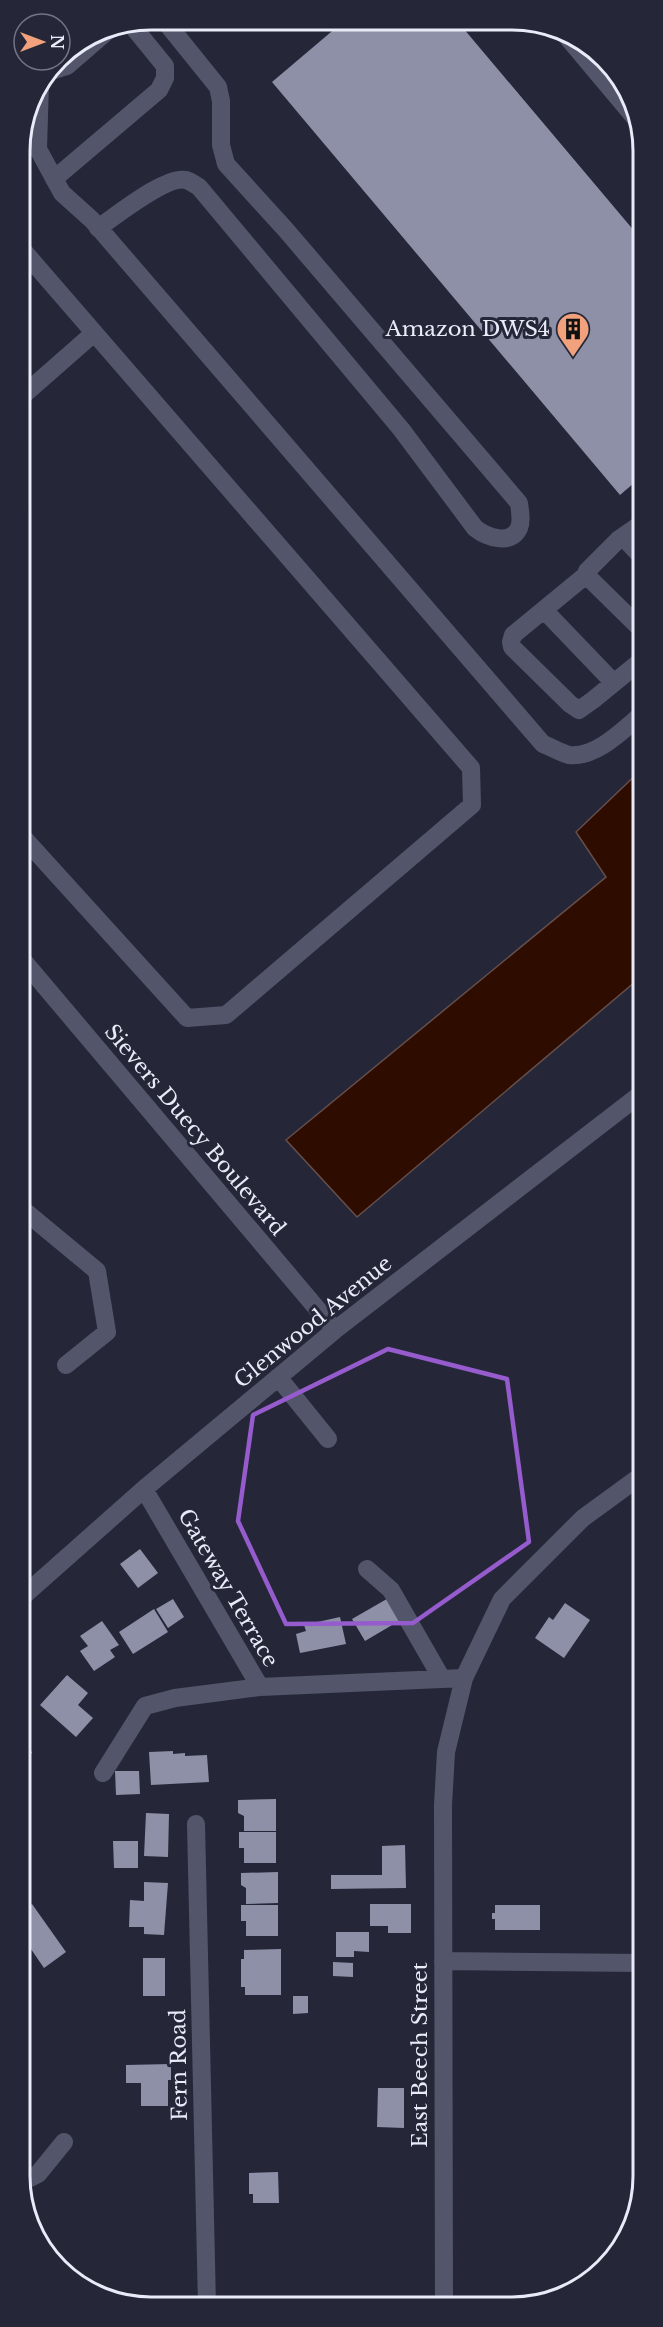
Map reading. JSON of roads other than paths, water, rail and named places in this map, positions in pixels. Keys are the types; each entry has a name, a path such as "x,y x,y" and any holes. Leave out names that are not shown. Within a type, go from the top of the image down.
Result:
{"street":[{"path":"98,228 161,186 174,181 186,180 199,187 400,429 476,528 485,536 499,538 510,538 517,532 520,526 519,503 286,230 226,164 221,145 221,101 218,87 172,30"},
{"path":"54,179 159,90 165,78 165,66 136,31"},
{"path":"72,62 90,46"},
{"path":"577,49 624,105"},
{"path":"39,104 38,149 62,193 98,228 543,744 570,755 592,750 608,743 633,722"},
{"path":"30,259 471,768 472,805 226,1015 187,1018 30,845"},
{"path":"30,389 94,333"},
{"path":"633,530 621,538 587,571 586,575 513,635 511,642 512,647 579,710 633,667"},
{"path":"621,538 633,547"},
{"path":"586,575 633,621"},
{"path":"544,610 614,683"},
{"name":"Sievers Duecy Boulevard","path":"30,969 335,1330"},
{"name":"Glenwood Avenue","path":"30,1590 144,1489 335,1330 633,1100"},
{"path":"30,1215 97,1271 107,1332 66,1365"},
{"path":"278,1377 328,1439"},
{"name":"East Beech Street","path":"444,2297 442,1805 446,1752 464,1678 502,1599 583,1518 633,1482"},
{"name":"Gateway Terrace","path":"144,1489 260,1687 464,1678"},
{"path":"367,1569 391,1590 442,1679"},
{"path":"103,1773 145,1706 175,1698 260,1687"},
{"name":"Fern Road","path":"196,1824 207,2297"},
{"path":"442,1961 633,1963"},
{"path":"30,2178 38,2174 64,2142"}],"place":[{"name":"Amazon DWS4","path":"573,358"}]}
